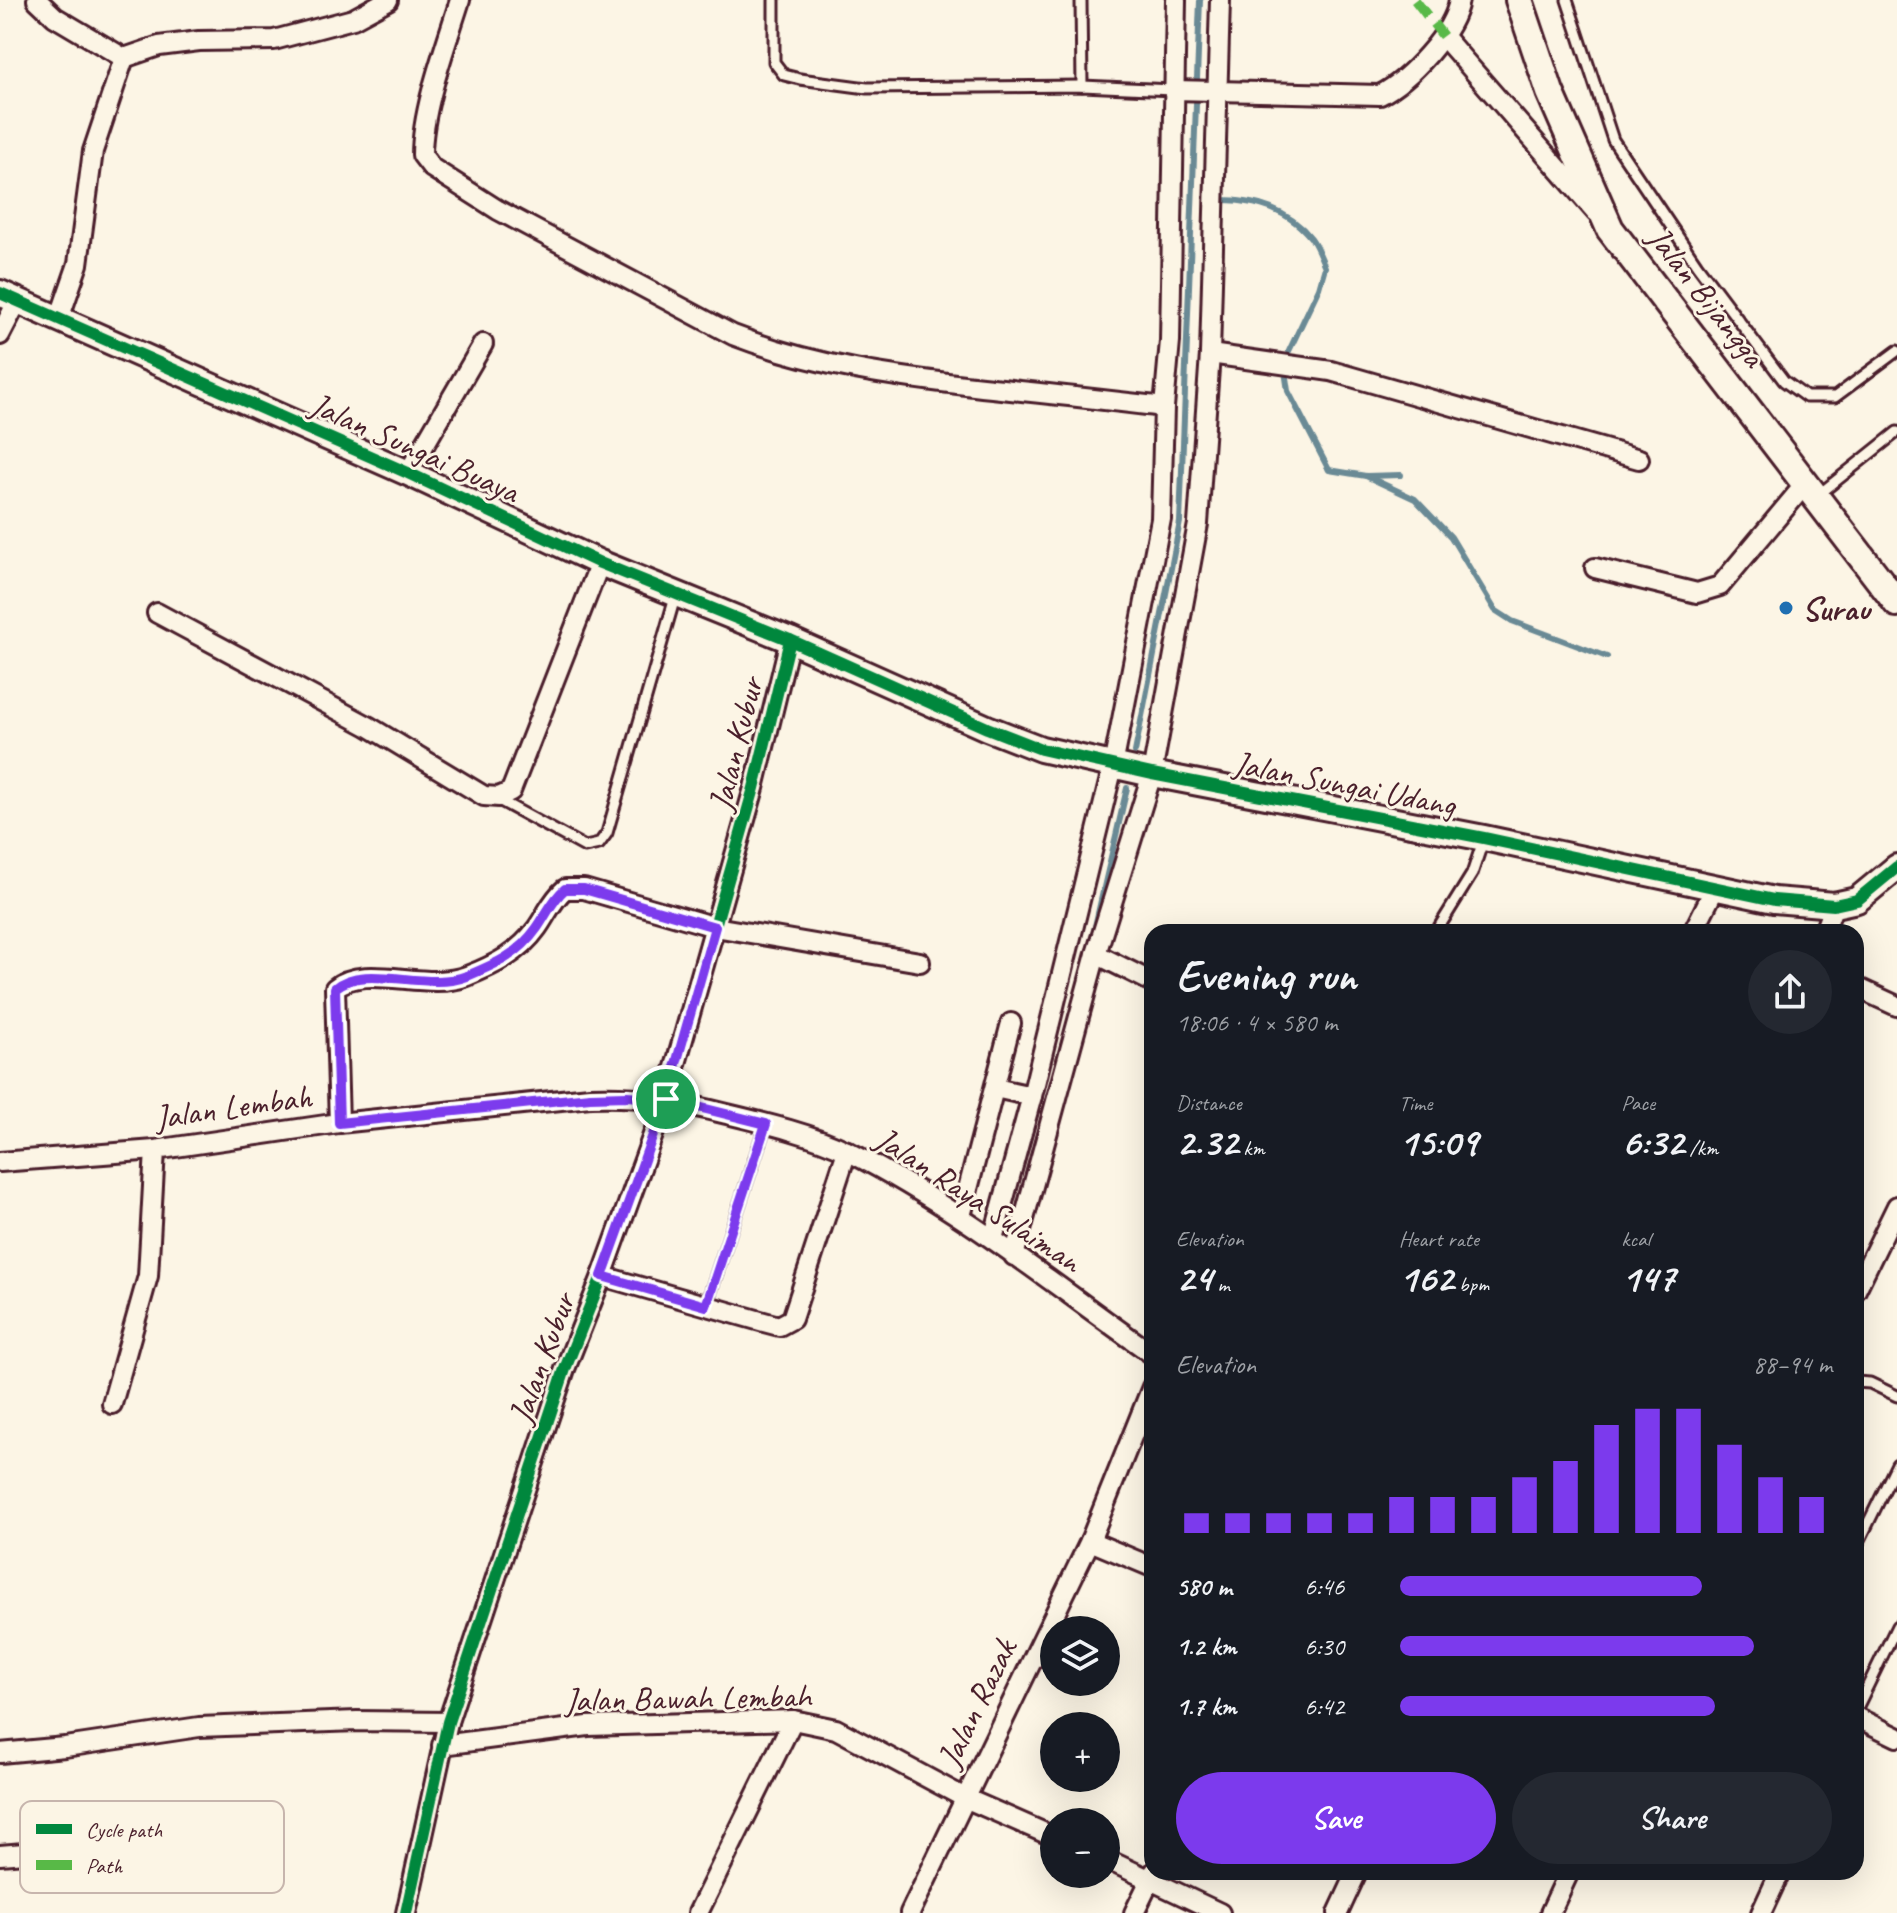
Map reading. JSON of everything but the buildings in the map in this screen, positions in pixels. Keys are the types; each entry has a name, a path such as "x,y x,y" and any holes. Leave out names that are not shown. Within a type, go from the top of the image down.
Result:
{"main road":[{"name":"Jalan Bijangga","path":"1519,0 1550,92 1610,229 1897,603"}],"street":[{"path":"37,0 55,17 124,58 159,46 199,41 274,40 353,19 388,0"},
{"path":"460,0 432,98 422,141 422,155 432,168 498,210 733,335 772,350 877,375 1164,407"},
{"path":"993,1239 1032,1096 1113,766 1161,519 1164,407 1170,341 1177,90 1176,0"},
{"path":"1014,1256 1096,954 1152,774 1198,524 1210,354 1212,90 1220,0"},
{"path":"1177,90 1380,95 1396,87 1443,36 1457,12 1459,0"},
{"path":"1443,36 1610,229"},
{"path":"59,319 78,264 93,151 124,58"},
{"path":"0,335 9,297"},
{"name":"Jalan Sungai Buaya","path":"9,297 408,473 600,563 790,640"},
{"path":"408,473 483,344"},
{"path":"1210,354 1331,371 1639,459"},
{"path":"1595,568 1697,593 1720,586 1811,490"},
{"path":"157,613 368,726 484,796 499,797 511,791 600,563"},
{"name":"Jalan Sungai Udang","path":"790,640 1028,744 1152,774 1484,838 1774,900 1834,905 1857,900 1897,867"},
{"name":"Jalan Kubur","path":"406,1913 448,1722 565,1369 666,1099 754,788 790,640"},
{"path":"1697,924 1715,888"},
{"path":"339,1123 335,988 345,979 372,977 441,983 464,977 515,954 565,889 584,889 715,927 920,962"},
{"path":"1827,924 1834,905"},
{"path":"1096,954 1144,978"},
{"path":"1864,991 1897,1006"},
{"path":"961,1216 1011,1023"},
{"path":"995,1088 1032,1096"},
{"name":"Jalan Lembah","path":"0,1162 155,1150 339,1123 590,1097 666,1099"},
{"name":"Jalan Raya Sulaiman","path":"666,1099 766,1124 847,1151 961,1216 1144,1348"},
{"path":"112,1404 148,1276 155,1150"},
{"path":"602,1276 779,1326 792,1319 847,1151"},
{"path":"1864,1274 1897,1206"},
{"name":"Jalan Razak","path":"910,1913 1090,1541 1144,1407"},
{"path":"1090,1541 1144,1564"},
{"path":"698,1913 793,1720"},
{"name":"Jalan Bawah Lembah","path":"442,1745 588,1726 793,1720 836,1729 965,1798 1040,1831"},
{"path":"0,1753 65,1747 199,1727 357,1721 448,1722"},
{"path":"1864,1721 1897,1737"},
{"path":"0,1855 20,1853"},
{"path":"1120,1864 1144,1873"},
{"path":"1134,1913 1151,1880"},
{"path":"1160,1880 1220,1913"},
{"path":"1338,1913 1353,1880"},
{"path":"1550,1913 1565,1880"},
{"path":"1761,1913 1776,1880"}],"lane":[{"path":"774,0 774,62 784,75 867,88 1082,86 1177,90"},
{"path":"1081,0 1082,86"},
{"path":"1567,0 1613,140 1697,265 1784,381 1806,397 1835,397 1897,351"},
{"path":"1811,490 1897,432"},
{"path":"493,797 585,847 599,844 607,833 676,594"},
{"path":"1441,924 1472,874 1484,838"},
{"path":"706,1306 766,1124"},
{"path":"1864,1383 1897,1396"},
{"path":"1864,1532 1897,1464"},
{"path":"1864,1694 1895,1634"}],"waterway":[{"path":"1135,752 1180,522 1200,0"},
{"path":"1221,200 1246,202 1282,214 1302,228 1319,252 1325,267 1319,288 1289,351"},
{"path":"1285,371 1288,391 1329,470 1366,476 1401,475"},
{"path":"1366,476 1415,499 1451,537 1495,610 1512,621 1607,657"},
{"path":"1093,935 1127,788"}],"marked path":[{"path":"1415,0 1443,36"}],"cycle path":[{"path":"0,293 408,473 600,563 790,640 1041,749 1774,900 1834,905 1857,900 1897,867"},
{"path":"406,1913 448,1722 565,1369 666,1099 754,788 790,640"}],"place":[{"name":"Surau","path":"1786,608"}],"route":[{"path":"666,1099 590,1097 339,1123 335,988 345,979 372,977 441,983 464,977 515,954 565,889 584,889 715,927 666,1099 602,1276 706,1306 766,1124 666,1099"}]}
